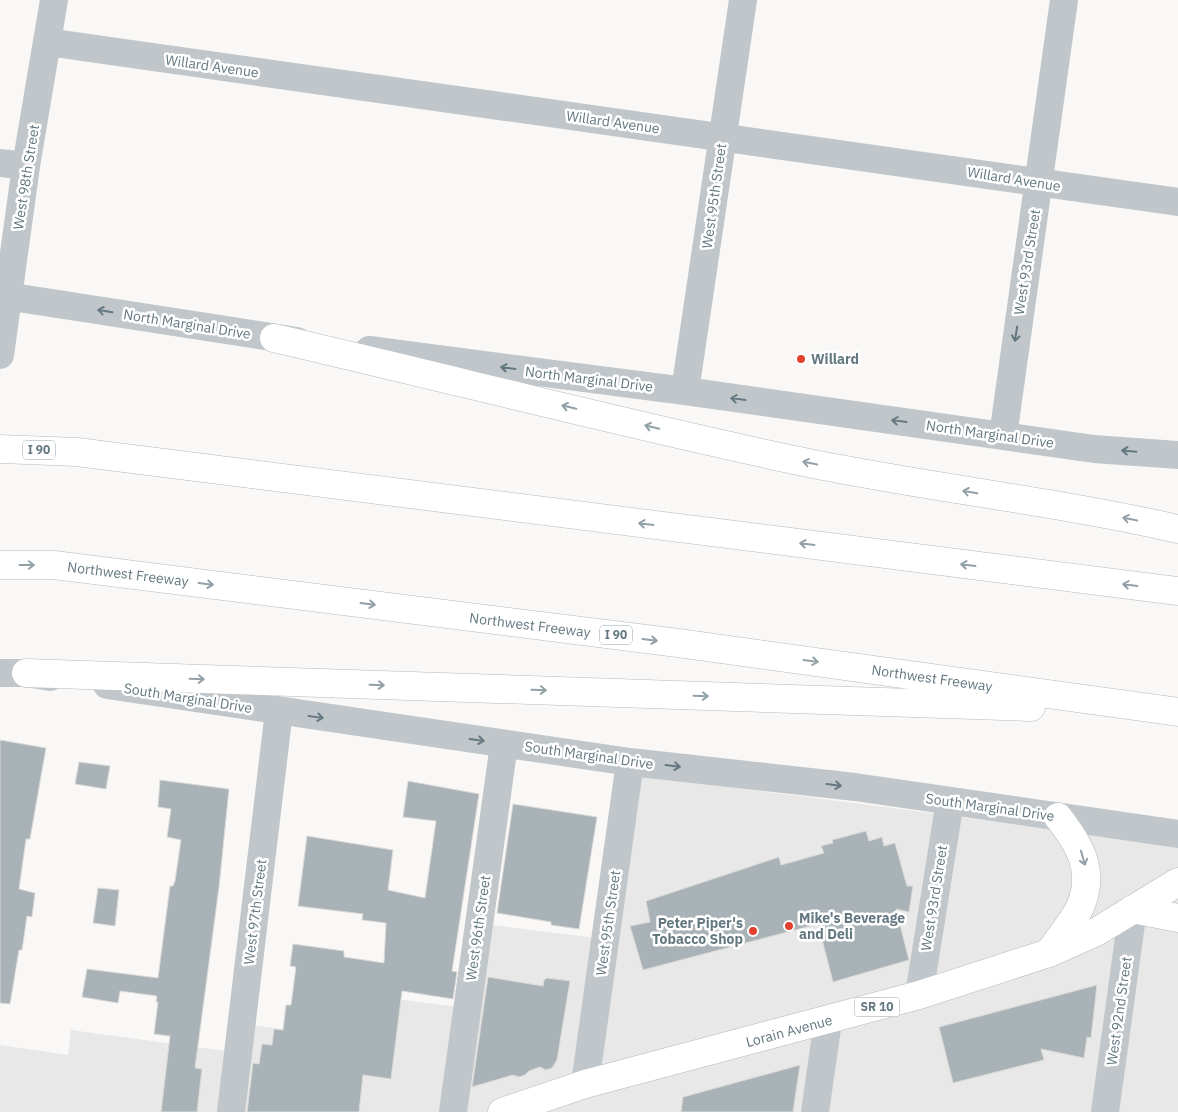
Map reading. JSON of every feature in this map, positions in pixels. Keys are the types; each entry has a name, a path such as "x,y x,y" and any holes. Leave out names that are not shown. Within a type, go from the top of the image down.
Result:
{"main road":[{"path":"274,338 794,460 923,484 1076,509 1178,529"},
{"name":"I 90","path":"0,449 77,452 1178,591"},
{"name":"Northwest Freeway","path":"0,565 54,565 678,643 1178,712"},
{"path":"13,673 1178,712"},
{"path":"1049,953 1081,906 1086,873 1082,851 1058,817"},
{"name":"Lorain Avenue","path":"507,1111 585,1084 828,1021 919,995 1049,953 1096,932 1178,882"},
{"path":"1133,909 1178,918"}],"street":[{"name":"West 98th Street","path":"0,355 4,295 54,0"},
{"name":"West 95th Street","path":"686,391 743,0"},
{"name":"West 93rd Street","path":"1003,436 1010,373 1040,182 1064,0"},
{"name":"Willard Avenue","path":"47,42 1178,202"},
{"path":"0,163 26,166"},
{"name":"North Marginal Drive","path":"4,295 274,338 686,391 1094,448 1178,455"},
{"name":"South Marginal Drive","path":"13,673 630,762 856,787 1178,834"},
{"name":"West 97th Street","path":"231,1112 279,711"},
{"name":"West 96th Street","path":"453,1112 504,744"},
{"name":"West 95th Street","path":"585,1084 630,762"},
{"name":"West 93rd Street","path":"919,995 950,801"},
{"name":"West 92nd Street","path":"1105,1112 1133,909"},
{"path":"815,1112 828,1021"}],"shaded area":[{"path":"636,775 1178,845 1178,1112 0,1112 0,1045 68,1055 71,1030 247,1054 250,1025 328,1035 374,996 473,1009 485,924 611,940"}],"building":[{"path":"0,740 46,748 30,839 26,839 19,889 35,893 32,917 27,916 22,950 19,950 10,1004 0,1003"},
{"path":"79,762 110,766 106,789 75,784"},
{"path":"160,780 229,789 219,887 195,1068 202,1069 197,1112 161,1112 170,1036 154,1034 157,996 120,991 118,1003 82,997 87,969 158,978 170,886 173,886 175,881 181,840 167,837 171,809 158,807"},
{"path":"408,781 479,794 452,971 457,972 453,999 402,991 391,1079 363,1075 359,1112 247,1112 253,1063 259,1064 262,1044 272,1045 274,1029 283,1030 286,1005 291,1005 296,967 290,966 293,944 344,951 344,957 384,963 386,923 362,920 363,914 298,906 307,836 393,850 388,890 425,898 436,821 403,817"},
{"path":"513,804 597,817 579,929 551,925 551,922 497,913"},
{"path":"866,831 869,841 882,837 884,846 895,843 907,886 913,886 909,912 896,909 909,960 833,982 818,924 643,970 630,926 650,922 646,901 779,857 781,865 824,853 821,846 833,843 832,840"},
{"path":"98,888 119,890 115,926 93,923"},
{"path":"488,977 543,986 544,980 547,978 570,981 557,1060 552,1068 546,1070 540,1067 519,1077 513,1075 472,1087"},
{"path":"1097,985 1091,1038 1087,1037 1084,1058 1041,1049 1044,1060 953,1083 939,1027"},
{"path":"800,1065 793,1112 681,1112 683,1097"}],"place":[{"name":"Willard","path":"801,359"},
{"name":"Mike's Beverage and Deli","path":"789,926"},
{"name":"Peter Piper's Tobacco Shop","path":"753,931"}]}
